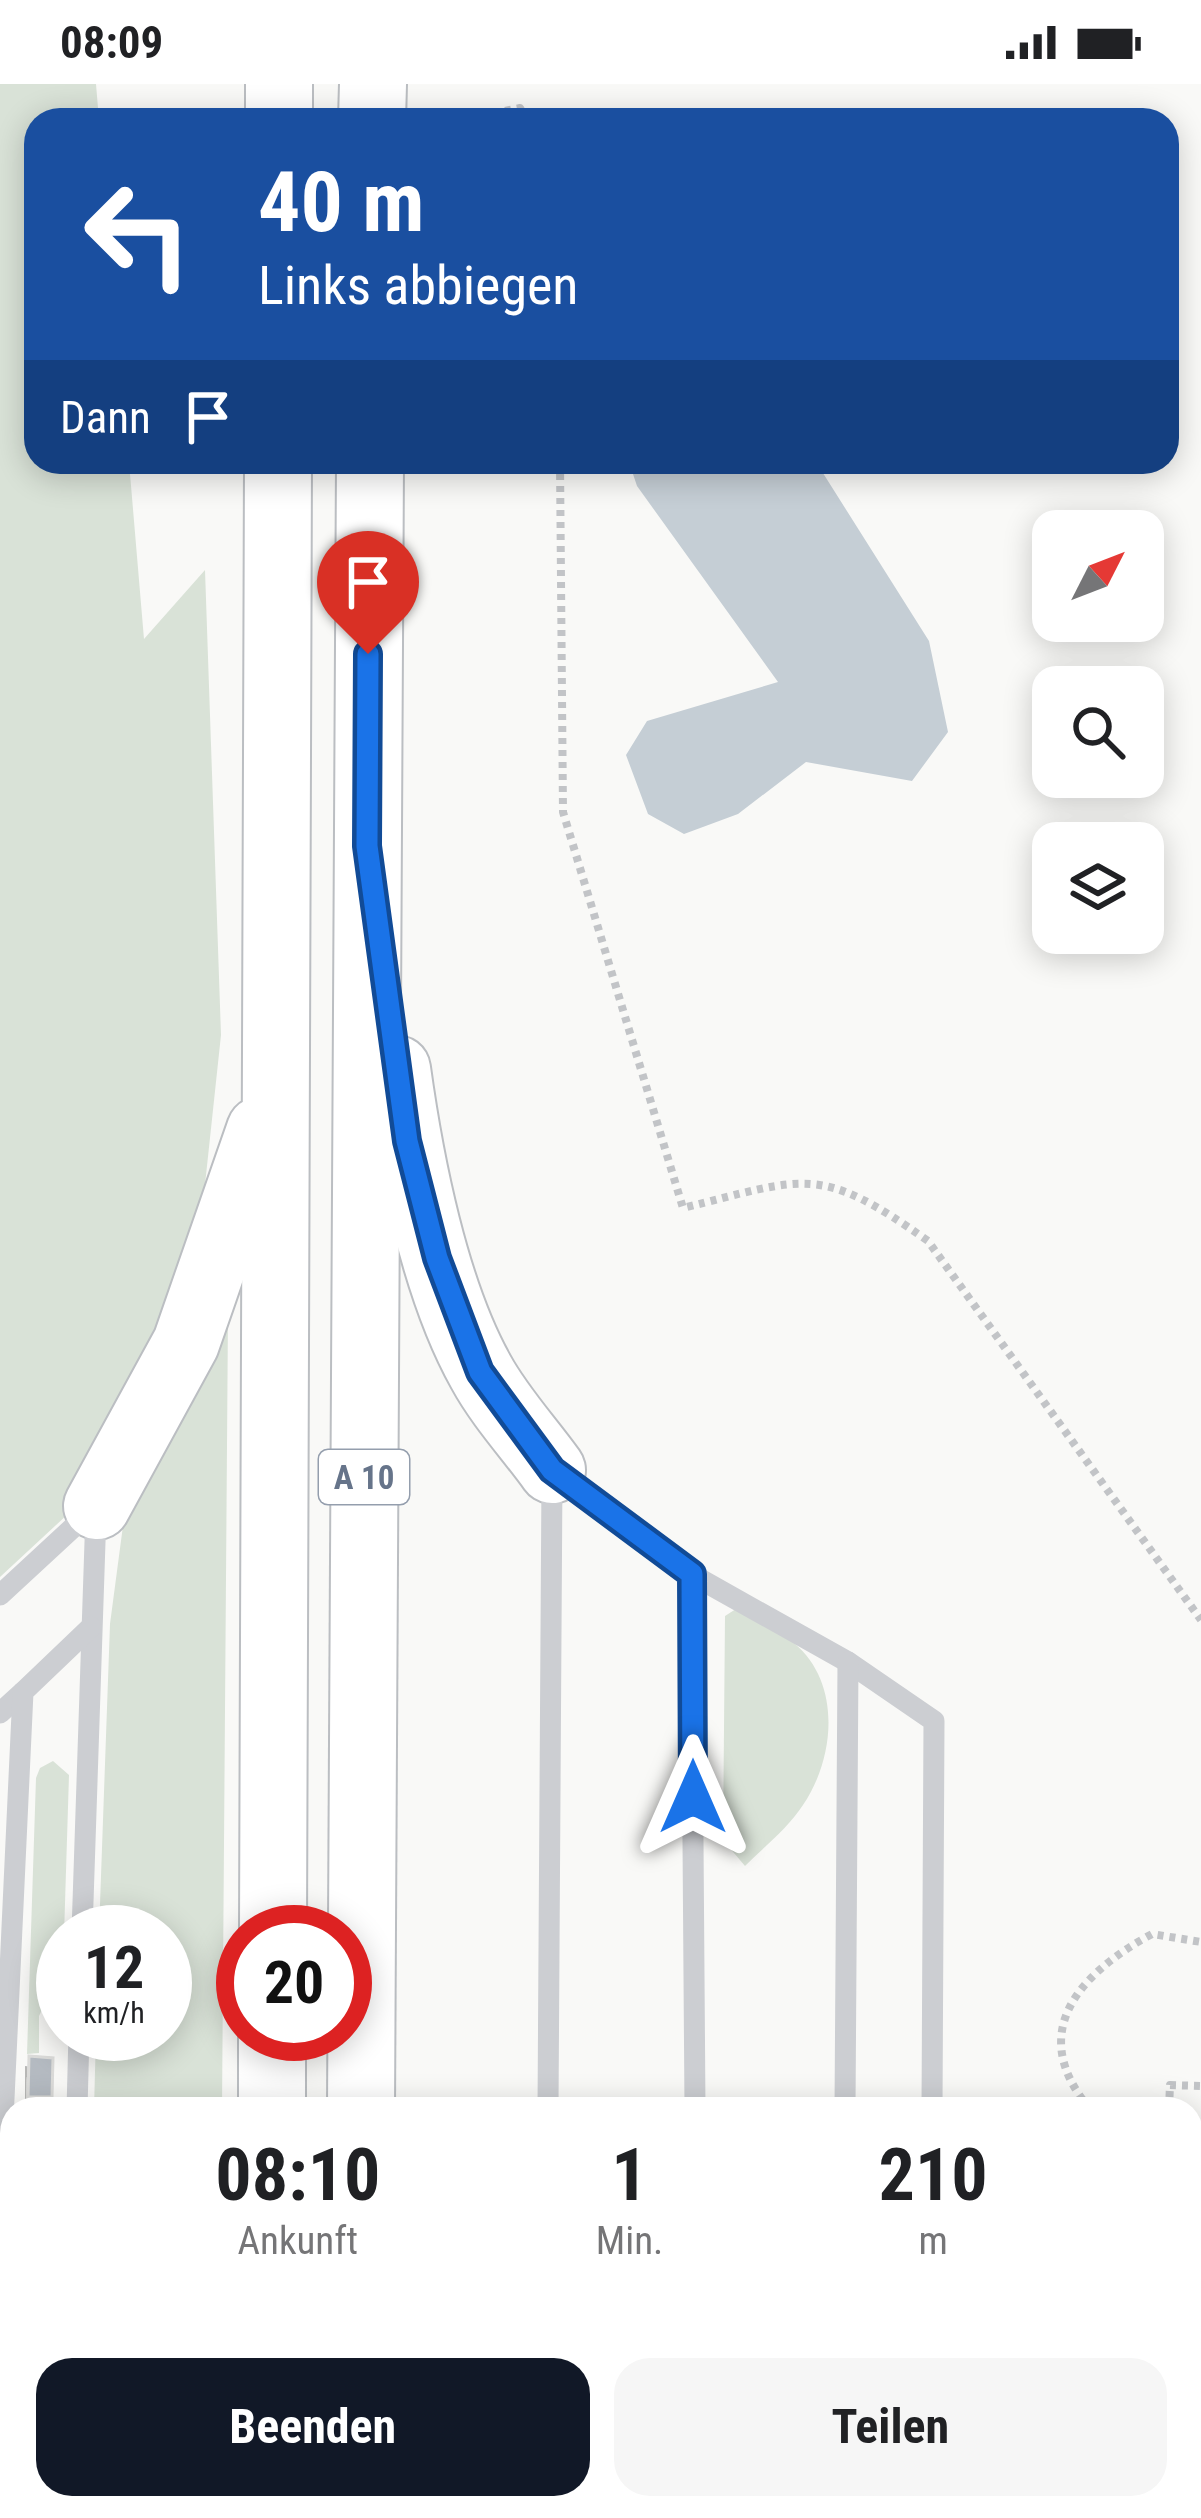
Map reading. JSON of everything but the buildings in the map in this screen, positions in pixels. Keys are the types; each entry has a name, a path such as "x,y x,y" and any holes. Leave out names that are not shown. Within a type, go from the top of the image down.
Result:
{"highway":[{"name":"A 10","path":"273,1905 278,474"},
{"name":"A 10","path":"361,2097 370,474"},
{"path":"367,846 407,1141 437,1258 480,1372 552,1470"},
{"path":"97,1506 186,1343 277,1082"},
{"path":"272,2061 272,2097"}],"lane":[{"path":"552,1470 692,1574 848,1662 934,1721 932,2097"},
{"path":"548,2097 552,1470"},
{"path":"0,1595 97,1506"},
{"path":"83,1905 97,1506"},
{"path":"692,1574 695,2097"},
{"path":"0,1713 91,1627"},
{"path":"845,2097 848,1662"},
{"path":"4,2097 23,1692"},
{"path":"76,2097 78,2061"}],"path":[{"path":"560,474 563,812 683,1208 797,1179 867,1197 928,1241 1201,1620"},
{"path":"1081,2097 1065,2076 1062,2027 1083,1981 1152,1934 1201,1942"},
{"path":"1169,2097 1170,2085 1201,2086"}],"shaded area":[{"path":"0,84 96,84 98,108 24,108 24,474 130,474 144,639 205,570 221,1035 201,1222 187,1281 69,1513 0,1577"},
{"path":"633,474 824,474 929,641 948,732 912,781 806,762 738,814 684,834 648,814 626,755 647,721 778,682"},
{"path":"228,1313 224,1905 216,1905 216,2061 222,2061 222,2097 94,2097 95,2061 192,2061 192,1905 100,1905 110,1624 126,1503"},
{"path":"739,1607 788,1638 809,1660 820,1679 828,1721 827,1744 814,1786 783,1829 745,1866 723,1840 725,1616"},
{"path":"53,1761 69,1775 65,1905 36,1905 36,2053 27,2054 36,1778 40,1768"}],"route":[{"path":"368,654 367,846 407,1141 437,1258 480,1372 552,1470 692,1574 693,1797"}]}
